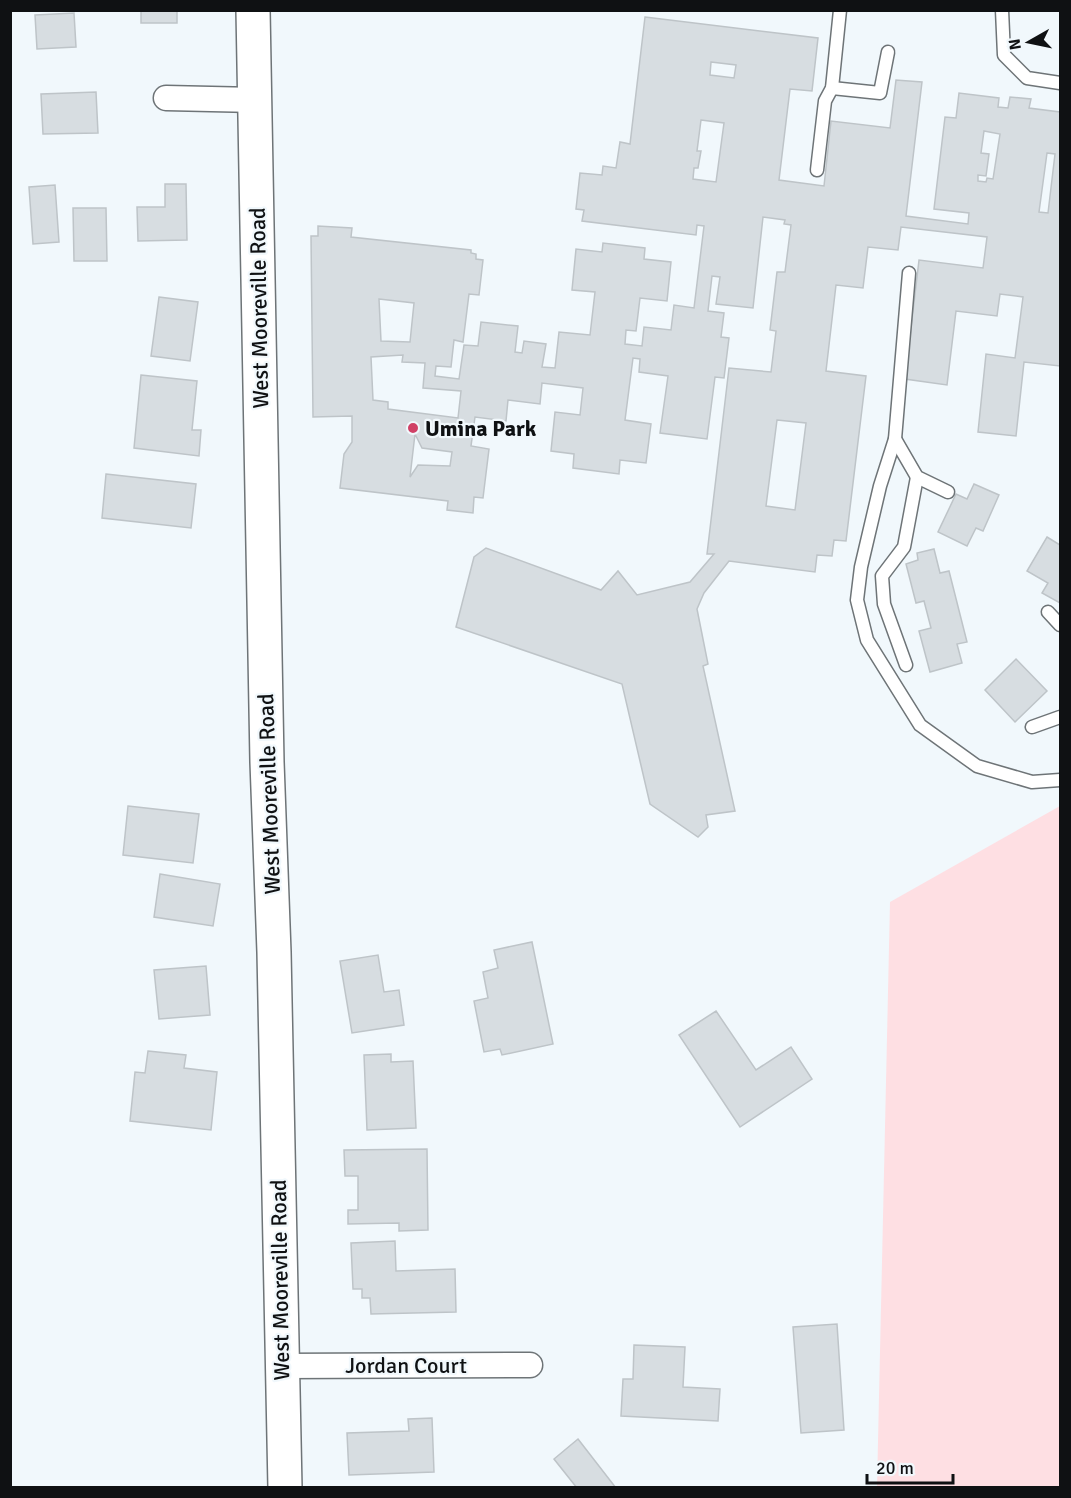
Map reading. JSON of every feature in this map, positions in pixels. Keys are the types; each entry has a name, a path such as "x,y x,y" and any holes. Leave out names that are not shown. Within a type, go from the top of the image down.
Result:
{"main road":[{"name":"West Mooreville Road","path":"253,10 266,750 274,964 285,1488"}],"street":[{"path":"166,98 256,100"},
{"name":"Jordan Court","path":"281,1366 530,1365"}],"lane":[{"path":"817,171 825,101 832,88 840,10"},
{"path":"1002,10 1004,55 1028,78 1060,83"},
{"path":"832,88 880,93 888,52"},
{"path":"909,273 895,439 880,486 861,567 857,600 867,640 920,725 977,766 1032,782 1060,780"},
{"path":"895,439 917,477 948,492"},
{"path":"906,665 884,604 882,576 904,547 917,477"},
{"path":"1048,612 1060,625"},
{"path":"1032,727 1060,717"}],"shaded area":[{"path":"1060,806 1060,1487 877,1487 890,902"}],"building":[{"path":"141,10 177,10 177,23 141,23"},
{"path":"74,13 76,47 37,49 35,15"},
{"name":"Umina Park","path":"645,17 818,38 812,91 790,89 779,180 824,186 831,121 890,128 896,80 922,82 906,216 968,224 969,213 934,209 945,117 956,118 959,93 999,98 998,107 1008,108 1010,97 1031,99 1029,108 1060,112 1060,366 1024,362 1016,436 978,432 986,354 1015,358 1023,297 1000,294 997,316 956,311 947,385 905,379 919,260 983,268 987,237 901,227 898,250 868,247 863,288 836,285 826,371 866,376 846,541 834,540 832,556 817,555 815,572 729,561 704,593 697,609 708,664 703,666 735,811 706,815 708,827 698,837 650,804 622,684 456,627 474,557 486,548 601,590 618,571 637,595 690,582 714,554 707,554 729,368 771,372 776,331 770,330 777,272 785,272 791,225 784,224 785,220 763,217 753,308 716,304 720,277 712,276 708,311 724,313 721,337 729,338 724,378 715,377 707,439 660,433 668,376 639,372 640,359 633,358 625,420 651,424 646,463 620,460 619,474 573,468 574,454 551,451 555,412 580,415 583,388 542,383 540,404 508,400 506,421 475,417 471,446 489,449 483,498 474,497 473,513 447,510 448,501 340,488 344,454 352,442 352,416 313,417 311,236 318,236 318,226 352,228 351,237 471,250 471,253 476,254 476,259 483,260 479,295 469,294 463,342 454,340 451,367 436,366 435,376 459,379 464,345 478,346 481,322 518,326 515,352 522,353 524,341 546,344 542,367 555,368 559,332 590,335 595,292 572,290 576,249 602,252 603,243 645,248 644,259 671,262 667,301 640,298 636,331 626,330 625,344 642,346 644,327 671,330 674,305 694,308 704,226 697,225 696,235 582,221 584,210 576,209 580,173 602,175 603,166 616,168 620,142 630,144","holes":["711,62 736,65 734,78 710,75","701,120 724,123 716,182 693,179 694,168 698,168 701,151 697,151","984,131 1000,134 993,179 987,178 986,182 978,181 978,175 986,176 989,154 981,153","1047,153 1055,154 1048,213 1039,212","379,299 414,303 410,342 381,341","403,355 402,362 425,363 423,388 461,391 458,418 388,409 388,402 373,400 371,357","777,420 806,423 795,510 766,506","415,434 422,448 452,452 450,466 418,465 410,477"]},
{"path":"96,92 98,133 43,134 41,94"},
{"path":"165,184 186,184 187,240 138,241 137,207 165,207"},
{"path":"55,185 59,242 33,244 29,187"},
{"path":"73,208 106,208 107,261 74,261"},
{"path":"159,297 198,302 190,361 151,356"},
{"path":"141,375 197,381 192,430 201,430 199,456 134,448"},
{"path":"106,474 196,484 191,528 102,518"},
{"path":"974,484 999,495 983,531 976,528 967,546 938,532 956,494 967,499"},
{"path":"1047,537 1060,545 1060,603 1042,593 1048,583 1027,571"},
{"path":"934,549 940,573 949,571 967,642 957,644 962,663 930,672 919,631 931,628 924,601 916,603 906,564 918,560 917,553"},
{"path":"1016,659 1047,691 1015,722 985,690"},
{"path":"128,806 199,814 193,863 123,855"},
{"path":"160,874 220,884 213,926 154,917"},
{"path":"532,942 553,1044 502,1055 500,1049 484,1052 474,1001 488,998 483,972 498,968 494,950"},
{"path":"378,955 384,992 399,990 404,1025 352,1033 340,961"},
{"path":"206,966 210,1015 159,1019 154,970"},
{"path":"716,1011 756,1070 791,1047 812,1079 740,1127 679,1035"},
{"path":"148,1051 186,1055 184,1068 217,1072 211,1130 130,1121 135,1072 145,1073"},
{"path":"391,1054 391,1062 413,1061 416,1128 367,1130 364,1055"},
{"path":"427,1149 428,1230 399,1231 399,1223 348,1224 348,1210 358,1210 358,1176 345,1176 344,1150"},
{"path":"395,1241 396,1271 455,1269 456,1312 371,1314 370,1298 362,1298 362,1289 353,1289 351,1243"},
{"path":"837,1324 844,1430 801,1433 793,1327"},
{"path":"634,1345 685,1347 683,1387 720,1389 718,1421 621,1416 623,1379 633,1379"},
{"path":"432,1418 434,1472 349,1475 347,1433 409,1431 408,1419"},
{"path":"578,1439 616,1488 577,1488 554,1459"}],"place":[{"name":"Umina Park","path":"413,428"}]}
